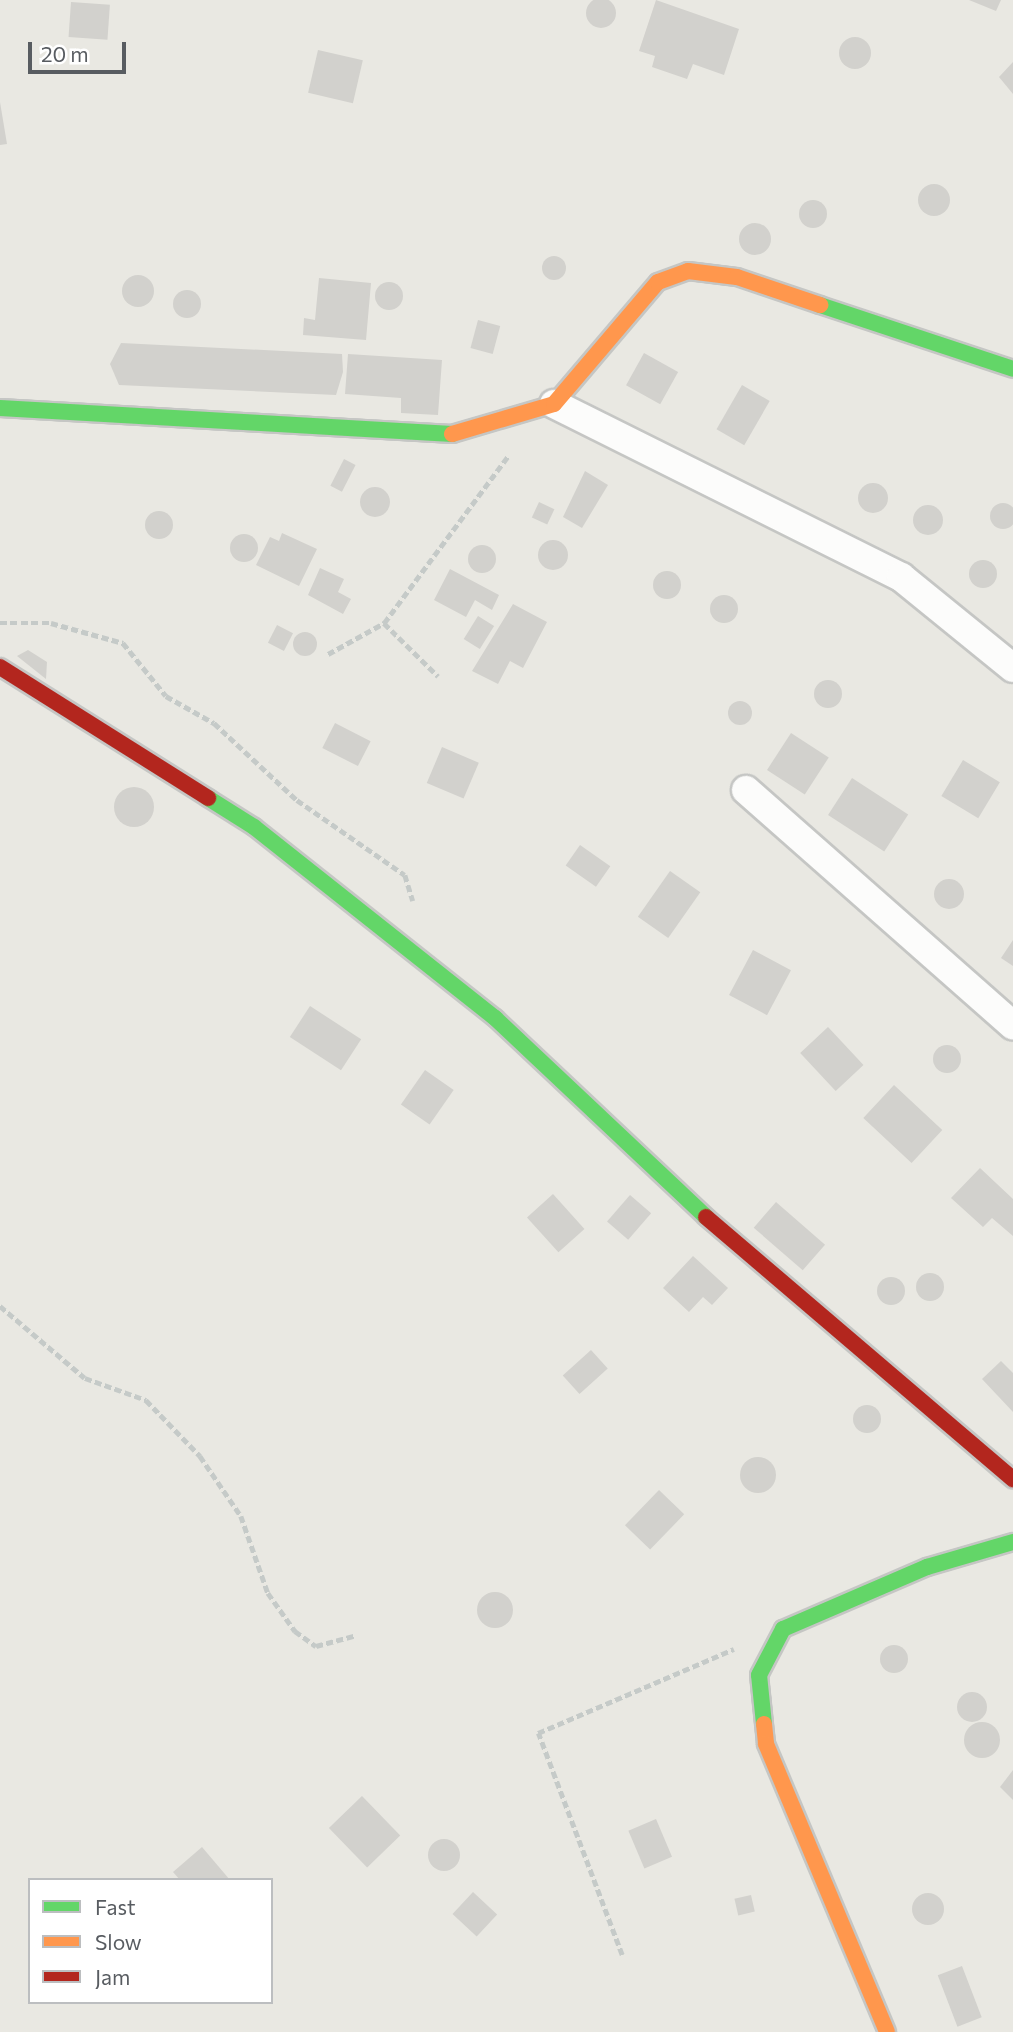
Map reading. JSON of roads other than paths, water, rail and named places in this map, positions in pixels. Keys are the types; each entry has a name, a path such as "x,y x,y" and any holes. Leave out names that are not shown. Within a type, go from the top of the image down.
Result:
{"street":[{"path":"0,408 458,433 554,404 658,282 688,271 737,276 1013,369"},
{"path":"554,404 901,577 1013,668"},
{"path":"0,667 254,827 495,1018 721,1232 1013,1479"},
{"path":"746,790 1013,1025"},
{"path":"887,2032 766,1744 759,1675 783,1629 1008,1550"}]}
